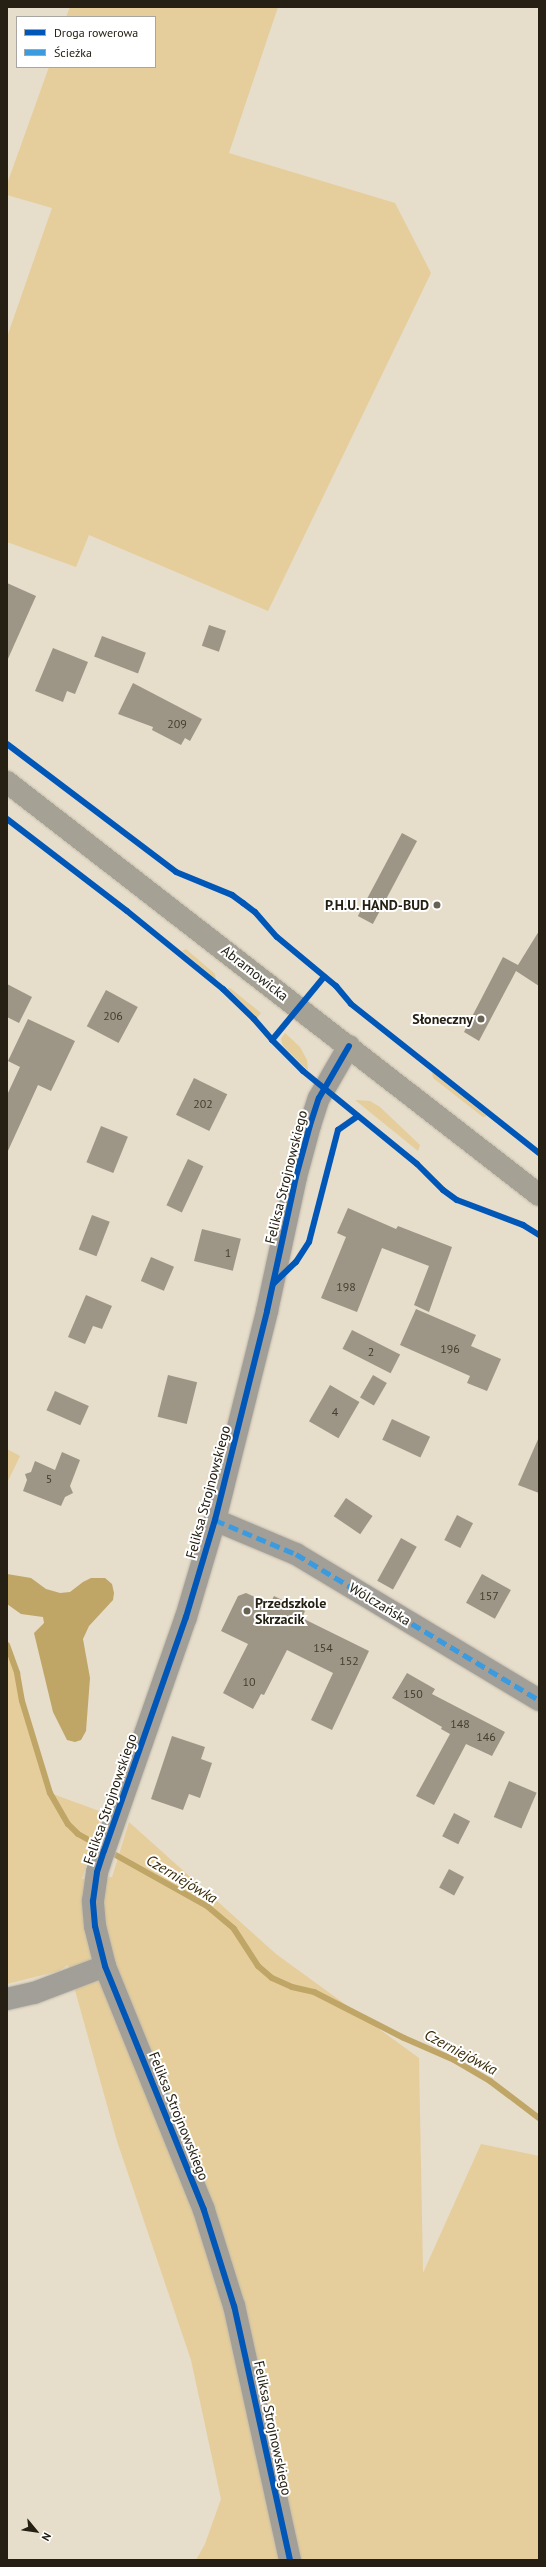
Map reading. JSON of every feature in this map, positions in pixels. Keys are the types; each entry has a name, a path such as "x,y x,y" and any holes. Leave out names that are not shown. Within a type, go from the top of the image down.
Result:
{"main road":[{"name":"Abramowicka","path":"7,782 539,1195"}],"street":[{"name":"Feliksa Strojnowskiego","path":"290,2560 246,2355 214,2240 172,2128 105,1966 93,1913 97,1872 186,1617 215,1520 267,1311 296,1177 308,1131 319,1098 349,1046"},
{"name":"Wólczańska","path":"215,1520 296,1554 539,1700"},
{"path":"7,2000 34,1993 105,1966"}],"shaded area":[{"path":"70,7 278,7 229,153 395,203 431,273 268,611 89,535 76,567 7,542 7,337 52,208 7,195 7,184 49,68 156,68 156,16 66,16"},
{"path":"186,949 215,974 216,980 182,951"},
{"path":"230,988 261,1013 257,1018 226,989"},
{"path":"285,1033 300,1047 307,1060 308,1071 283,1046 281,1039"},
{"path":"432,1072 487,1116 483,1117 433,1078"},
{"path":"355,1100 370,1101 380,1107 420,1145 418,1151"},
{"path":"7,1449 20,1456 7,1483"},
{"path":"7,1574 31,1578 46,1589 60,1593 70,1592 91,1578 105,1578 112,1584 114,1593 113,1600 89,1626 83,1639 90,1678 86,1731 81,1740 75,1742 67,1740 53,1712 34,1633 44,1623 43,1617 21,1614 7,1604"},
{"path":"7,1645 17,1673 22,1701 50,1793 102,1812 82,1879 112,1877 129,1822 276,1954 419,2058 423,2273 481,2144 539,2156 539,2560 196,2560 205,2544 221,2499 191,2360 117,2141 68,1965 59,1971 7,1984"}],"building":[{"path":"7,583 36,596 7,661"},
{"path":"209,625 226,631 219,652 202,646"},
{"path":"102,636 146,653 138,673 94,657"},
{"path":"53,648 88,662 75,694 67,691 63,702 35,691"},
{"path":"133,683 202,719 190,741 185,738 181,745 152,730 153,727 118,714"},
{"path":"402,833 417,841 373,924 358,916"},
{"path":"539,931 539,986 516,971 479,1041 464,1032 503,957 518,965"},
{"path":"7,984 32,997 19,1023 7,1017"},
{"path":"106,990 138,1007 119,1043 87,1026"},
{"path":"28,1019 75,1041 51,1091 38,1085 7,1153 7,1095 20,1067 8,1061"},
{"path":"194,1078 227,1094 209,1131 176,1115"},
{"path":"101,1126 128,1137 113,1173 86,1162"},
{"path":"188,1159 203,1166 182,1212 166,1205"},
{"path":"348,1208 396,1229 398,1226 452,1247 429,1312 414,1305 429,1266 382,1248 357,1312 321,1298 346,1237 337,1233"},
{"path":"92,1215 110,1222 96,1256 79,1250"},
{"path":"202,1229 241,1239 233,1271 194,1261"},
{"path":"151,1257 174,1267 164,1291 141,1281"},
{"path":"86,1295 112,1306 102,1329 93,1326 85,1344 68,1337"},
{"path":"416,1309 476,1335 471,1346 501,1359 487,1391 467,1383 470,1376 400,1345"},
{"path":"352,1330 400,1355 391,1373 342,1349"},
{"path":"168,1375 197,1382 187,1424 158,1417"},
{"path":"373,1375 387,1383 374,1406 360,1398"},
{"path":"330,1385 359,1402 338,1438 309,1421"},
{"path":"55,1391 89,1406 80,1425 46,1410"},
{"path":"392,1419 430,1437 420,1458 382,1440"},
{"path":"539,1437 539,1493 518,1485"},
{"path":"62,1452 80,1460 70,1486 73,1493 65,1497 61,1506 23,1491 27,1480 25,1474 31,1472 35,1461 55,1470"},
{"path":"346,1498 373,1516 360,1534 334,1516"},
{"path":"457,1515 473,1523 460,1548 444,1540"},
{"path":"401,1538 417,1547 393,1590 377,1581"},
{"path":"482,1574 511,1590 495,1619 466,1603"},
{"path":"246,1593 270,1604 274,1596 305,1611 302,1618 369,1651 332,1730 311,1720 333,1673 287,1650 264,1695 261,1694 253,1709 223,1693 248,1644 221,1631 238,1596"},
{"path":"407,1673 435,1689 432,1694 505,1732 492,1756 466,1744 434,1805 416,1796 450,1734 441,1729 442,1727 392,1698"},
{"path":"172,1736 205,1747 201,1759 212,1763 200,1798 189,1794 183,1810 151,1799"},
{"path":"509,1781 537,1793 521,1829 494,1817"},
{"path":"454,1813 470,1821 458,1844 442,1836"},
{"path":"449,1869 464,1877 454,1896 439,1888"}],"waterway":[{"name":"Czerniejówka","path":"7,1645 17,1673 22,1701 50,1793 68,1824 78,1834 207,1906 234,1929 258,1966 272,1978 292,1987 314,1992 404,2038 454,2060 490,2081 539,2118"}],"marked path":[{"path":"215,1520 296,1554 539,1700"}],"cycle path":[{"path":"7,744 176,872 232,895 255,912 277,937 336,986 351,1004 539,1153"},
{"path":"7,819 127,911 223,989 254,1019 272,1040 303,1071 417,1164 443,1190 457,1200 523,1225 539,1235"},
{"path":"272,1040 324,977"},
{"path":"290,2560 234,2306 204,2210 105,1966 95,1926 93,1901 97,1872 186,1617 215,1520 267,1311 296,1177 310,1125 319,1098 349,1046"},
{"path":"273,1284 296,1262 309,1242 338,1130 358,1116"}],"place":[{"name":"P.H.U. HAND-BUD","path":"437,905"},
{"name":"Słoneczny","path":"481,1019"},
{"name":"Przedszkole Skrzacik","path":"247,1611"}]}
